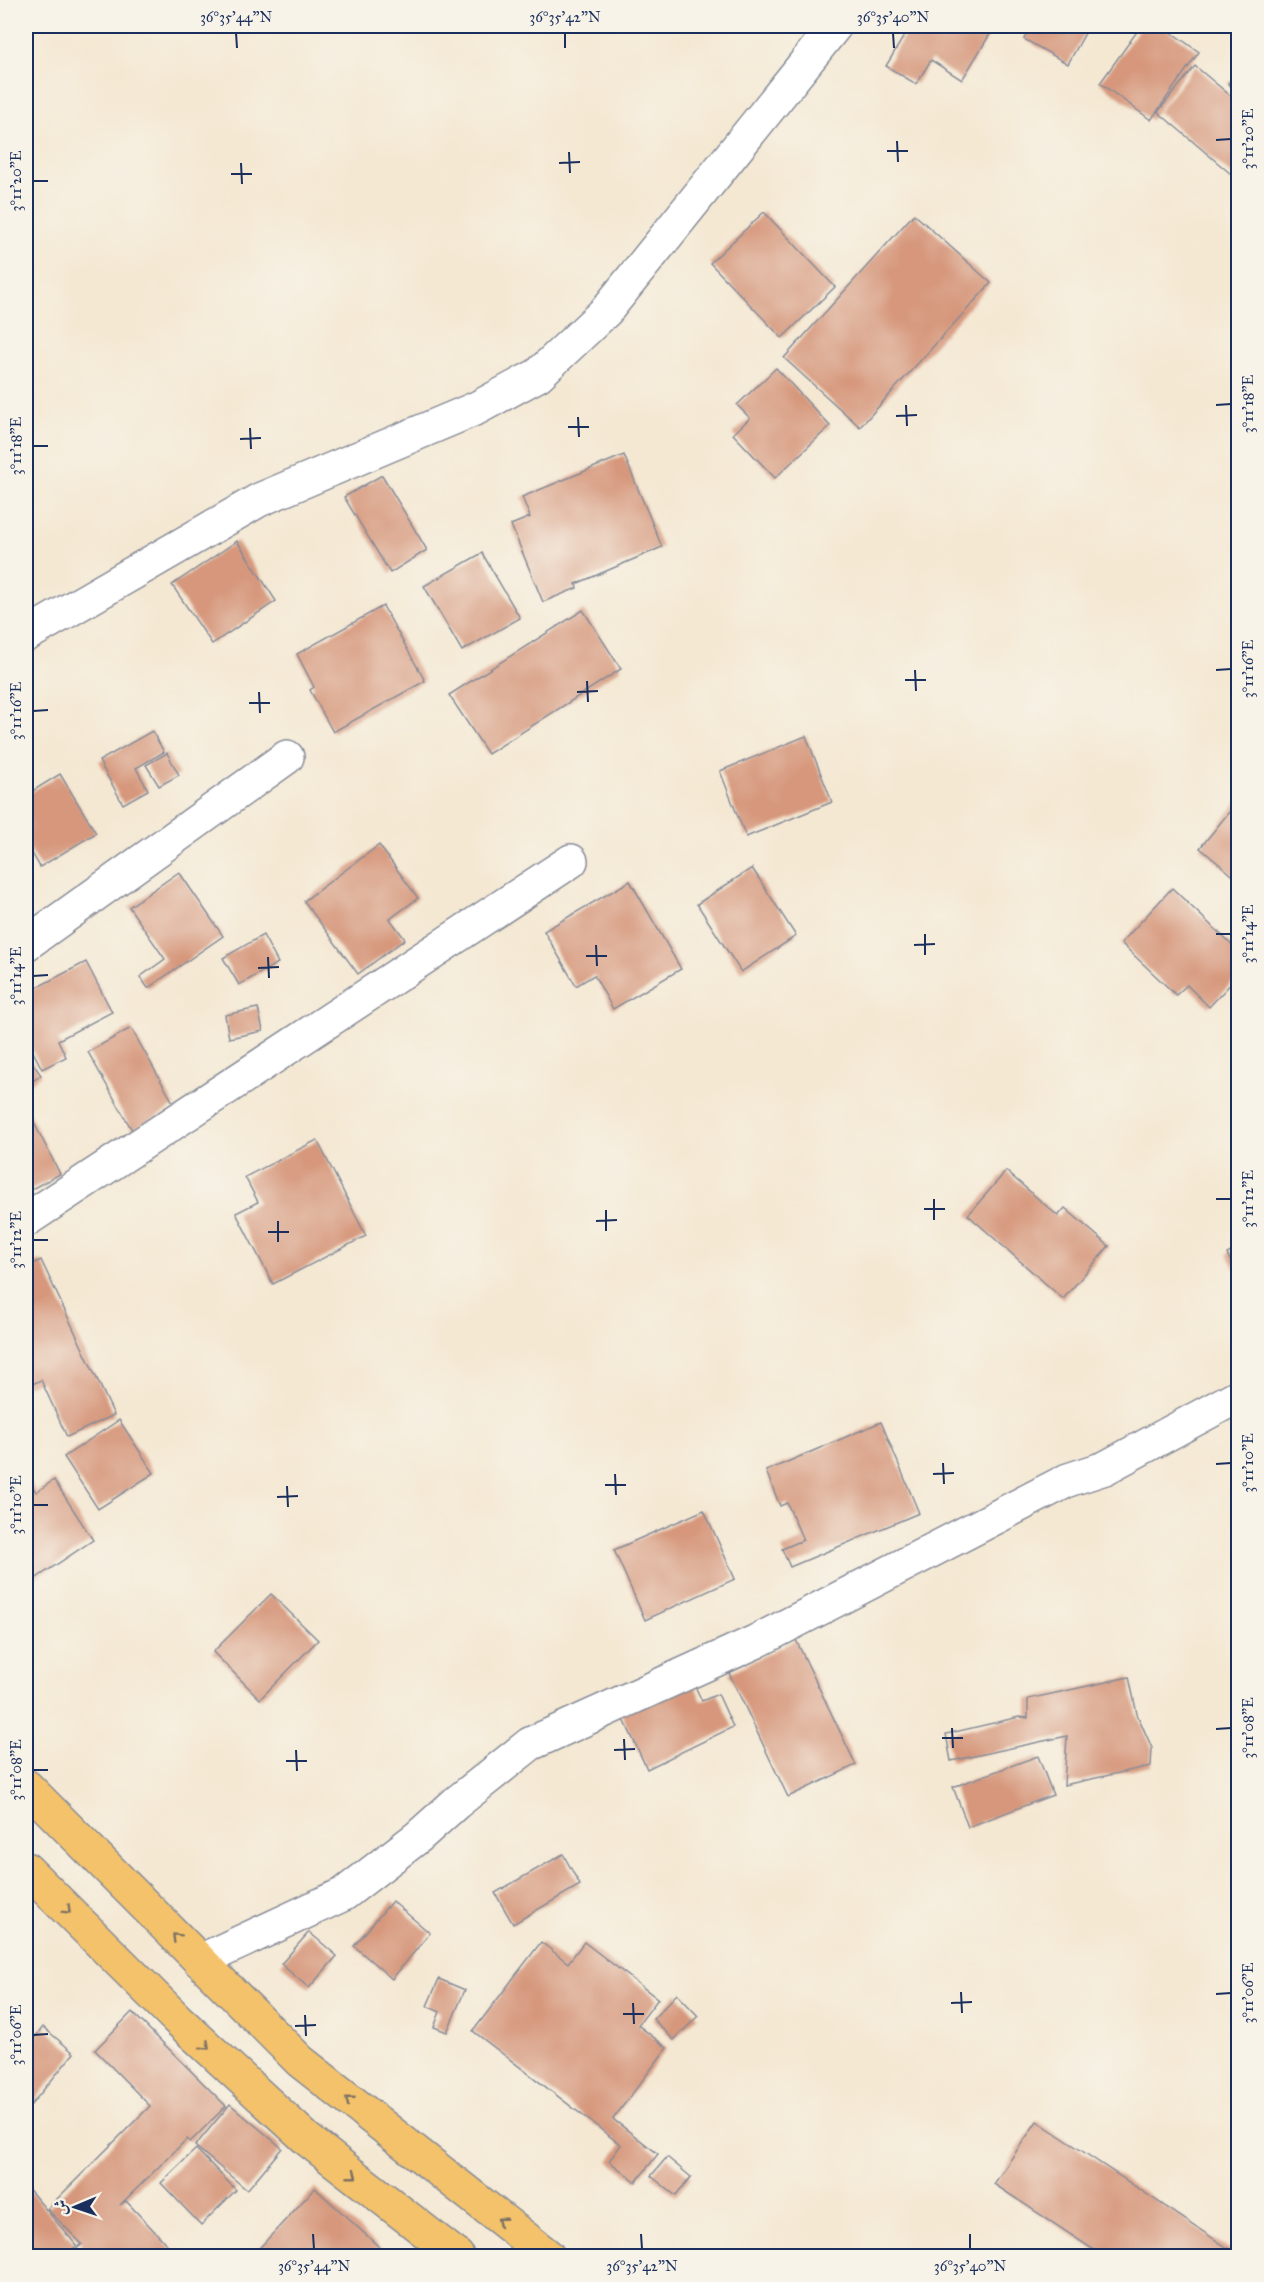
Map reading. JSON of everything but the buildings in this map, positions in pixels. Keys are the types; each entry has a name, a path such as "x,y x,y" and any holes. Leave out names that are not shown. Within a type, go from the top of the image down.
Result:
{"highway":[{"path":"26,1786 300,2061 548,2256"},
{"path":"26,1869 177,2019 308,2140 458,2256"}],"street":[{"path":"26,635 259,500 477,408 538,375 606,311 835,26"},
{"path":"26,944 287,757"},
{"path":"26,1220 571,861"},
{"path":"200,1961 344,1894 418,1838 456,1803 530,1744 755,1642 1068,1480 1105,1468 1239,1396"}]}
